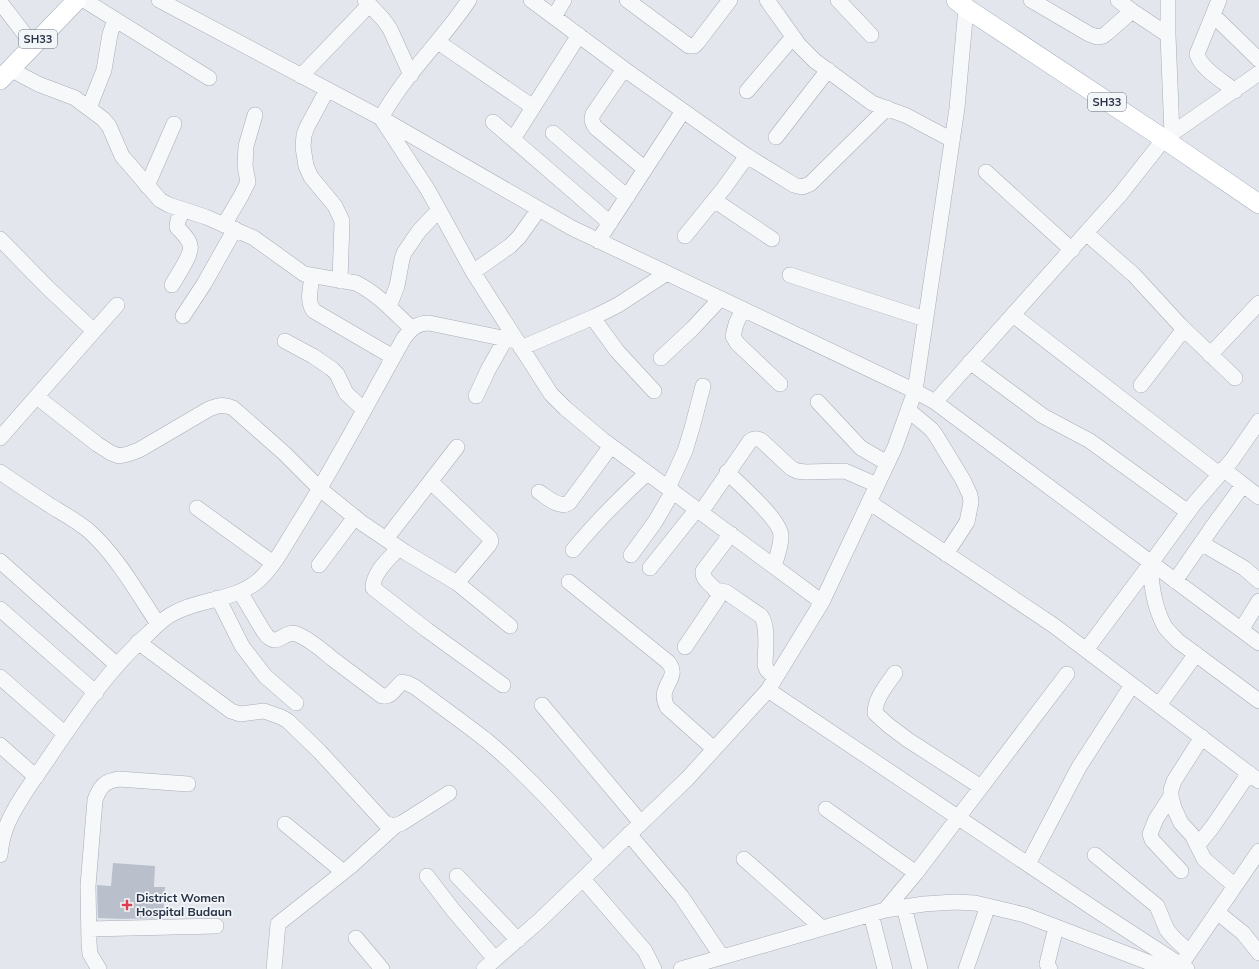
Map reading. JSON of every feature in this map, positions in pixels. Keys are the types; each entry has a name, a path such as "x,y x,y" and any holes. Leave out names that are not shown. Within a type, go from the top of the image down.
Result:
{"main road":[{"name":"SH33","path":"4,73 77,0"},
{"name":"SH33","path":"961,4 1168,136 1259,204"}],"street":[{"path":"84,0 209,78"},
{"path":"159,0 381,118 572,228 915,391 935,402 1259,643"},
{"path":"381,118 391,100 438,42 469,0"},
{"path":"531,0 746,156 794,185 802,187 810,184 887,108"},
{"path":"554,17 564,0"},
{"path":"627,0 689,46 694,46 730,0"},
{"path":"767,0 793,37 815,61 872,103 907,116 952,140"},
{"path":"838,0 871,35"},
{"path":"1031,0 1097,37 1107,33 1132,11"},
{"path":"1118,0 1132,11 1168,34"},
{"path":"1168,0 1168,136"},
{"path":"1219,0 1197,54 1198,60 1235,91"},
{"path":"0,2 33,45"},
{"path":"301,76 367,2 384,20 390,29 411,75"},
{"path":"427,876 453,910 490,964 583,880 687,779 772,684 822,602 895,447 915,391 957,108 961,4"},
{"path":"1213,16 1259,60"},
{"path":"89,108 104,70 110,34 115,20"},
{"path":"513,139 579,35"},
{"path":"747,91 793,37"},
{"path":"438,42 533,108"},
{"path":"624,68 593,114 593,124 645,169"},
{"path":"776,137 828,70"},
{"path":"4,73 75,98 103,119 109,126 122,156 160,200 169,205 230,227 254,238 298,271 312,276 356,283 364,287 376,294 411,328"},
{"path":"935,402 1072,250 1168,136 1259,73"},
{"path":"327,90 307,127 304,135 303,147 306,166 311,177 335,206 342,221 340,281"},
{"path":"598,241 683,111"},
{"path":"183,316 204,284 230,227 241,196 248,182 246,146 255,115"},
{"path":"381,118 428,190 473,272 514,342 551,394 564,408 611,446 822,602"},
{"path":"493,122 610,222"},
{"path":"147,186 174,124"},
{"path":"553,133 627,197"},
{"path":"685,236 714,200 746,156"},
{"path":"986,172 1072,250"},
{"path":"714,200 772,239"},
{"path":"473,272 510,246 519,237 539,209"},
{"path":"172,285 190,253 191,246 189,241 177,227 178,220 184,210"},
{"path":"389,307 397,286 404,253 419,231 439,210"},
{"path":"1086,233 1134,274 1184,329 1235,378"},
{"path":"0,239 48,288 94,331"},
{"path":"1,847 7,825 19,802 65,734 117,665 138,642 158,624 174,613 195,604 246,589 259,579 273,562 320,489 393,357 411,328 420,323 429,323 514,342 593,318 618,305 667,273"},
{"path":"790,275 925,319"},
{"path":"312,276 309,301 310,306 314,311 393,357"},
{"path":"661,358 693,328 720,299"},
{"path":"1210,355 1259,303"},
{"path":"0,438 117,305"},
{"path":"743,310 736,324 733,336 737,343 780,384"},
{"path":"1013,315 1221,472 1243,485 1259,497"},
{"path":"593,318 617,351 654,391"},
{"path":"1141,385 1184,329"},
{"path":"285,341 313,356 332,369 337,374 346,393 364,410"},
{"path":"476,396 488,370 514,342"},
{"path":"970,362 1043,416 1090,441 1188,512"},
{"path":"631,555 655,522 670,490 685,451 703,386"},
{"path":"37,397 97,444 119,456 139,450 209,409 219,405 227,405 233,408 284,453 320,489 355,517 399,548 457,583 510,626"},
{"path":"818,402 861,448 887,463"},
{"path":"908,410 935,434 963,480 970,496 971,502 967,522 946,554"},
{"path":"1086,650 1188,512 1232,460 1259,422"},
{"path":"650,568 699,510 750,441 754,438 762,441 791,468 797,471 845,471 877,485"},
{"path":"539,492 560,506 565,506 587,480 611,446"},
{"path":"386,539 457,447"},
{"path":"0,472 20,487 74,520 89,531 120,568 158,624"},
{"path":"727,472 768,512 777,523 781,535 774,566"},
{"path":"573,550 589,530 620,497 648,473"},
{"path":"431,482 490,538 491,542 489,545 457,583"},
{"path":"1175,581 1243,485"},
{"path":"869,502 1053,625 1254,777 1198,845"},
{"path":"197,508 273,562"},
{"path":"319,565 355,517"},
{"path":"685,647 718,598 718,594 704,579 703,571 731,534"},
{"path":"1201,543 1244,568 1259,581"},
{"path":"399,548 380,569 375,577 373,588 427,630 503,685"},
{"path":"0,561 117,665"},
{"path":"1151,563 1151,578 1159,613 1164,625 1178,640 1259,701"},
{"path":"569,582 668,662 672,668 672,674 663,693 664,701 667,706 714,749"},
{"path":"715,590 726,592 761,616 764,620 766,627 765,665 772,684 958,818 1028,864 1178,968"},
{"path":"240,592 268,637 274,640 279,640 285,635 291,633 297,634 312,643 382,696 389,696 402,682 415,687 485,740 515,766 562,813 603,860"},
{"path":"218,598 242,646 264,676 296,703"},
{"path":"1241,630 1259,601"},
{"path":"0,609 96,693"},
{"path":"138,642 231,711 240,714 264,711 281,717 320,752 385,823 390,826 396,826"},
{"path":"1159,705 1196,654"},
{"path":"895,673 878,699 875,706 875,713 908,740 981,787"},
{"path":"878,912 916,873 1067,674"},
{"path":"0,677 65,734"},
{"path":"1028,864 1079,767 1132,685"},
{"path":"542,705 641,823"},
{"path":"1202,737 1174,781 1171,796 1174,808 1181,823 1192,835 1204,859 1235,886"},
{"path":"0,745 36,777"},
{"path":"99,969 90,954 88,886 95,800 98,791 103,783 110,780 119,779 188,784"},
{"path":"274,969 278,924 346,870 396,826 448,793"},
{"path":"1171,796 1156,819 1150,834 1152,840 1181,871"},
{"path":"826,809 916,873"},
{"path":"285,824 335,866 341,870 346,870"},
{"path":"630,834 681,896 722,957"},
{"path":"1178,968 1259,851"},
{"path":"1095,855 1157,906 1167,930 1189,952"},
{"path":"744,859 822,928"},
{"path":"457,876 518,940"},
{"path":"583,880 645,950 654,969"},
{"path":"685,968 878,912 924,904 955,902 975,903 1024,915 1178,968"},
{"path":"966,969 988,906"},
{"path":"904,907 920,969"},
{"path":"878,912 885,969"},
{"path":"1217,912 1243,933 1259,953"},
{"path":"89,929 216,926"},
{"path":"1050,969 1047,964 1056,927"},
{"path":"356,938 382,969"}],"building":[{"path":"113,863 155,866 154,887 165,887 163,918 98,918 97,885 111,886"}],"place":[{"name":"District Women Hospital Budaun","path":"127,905"}]}
